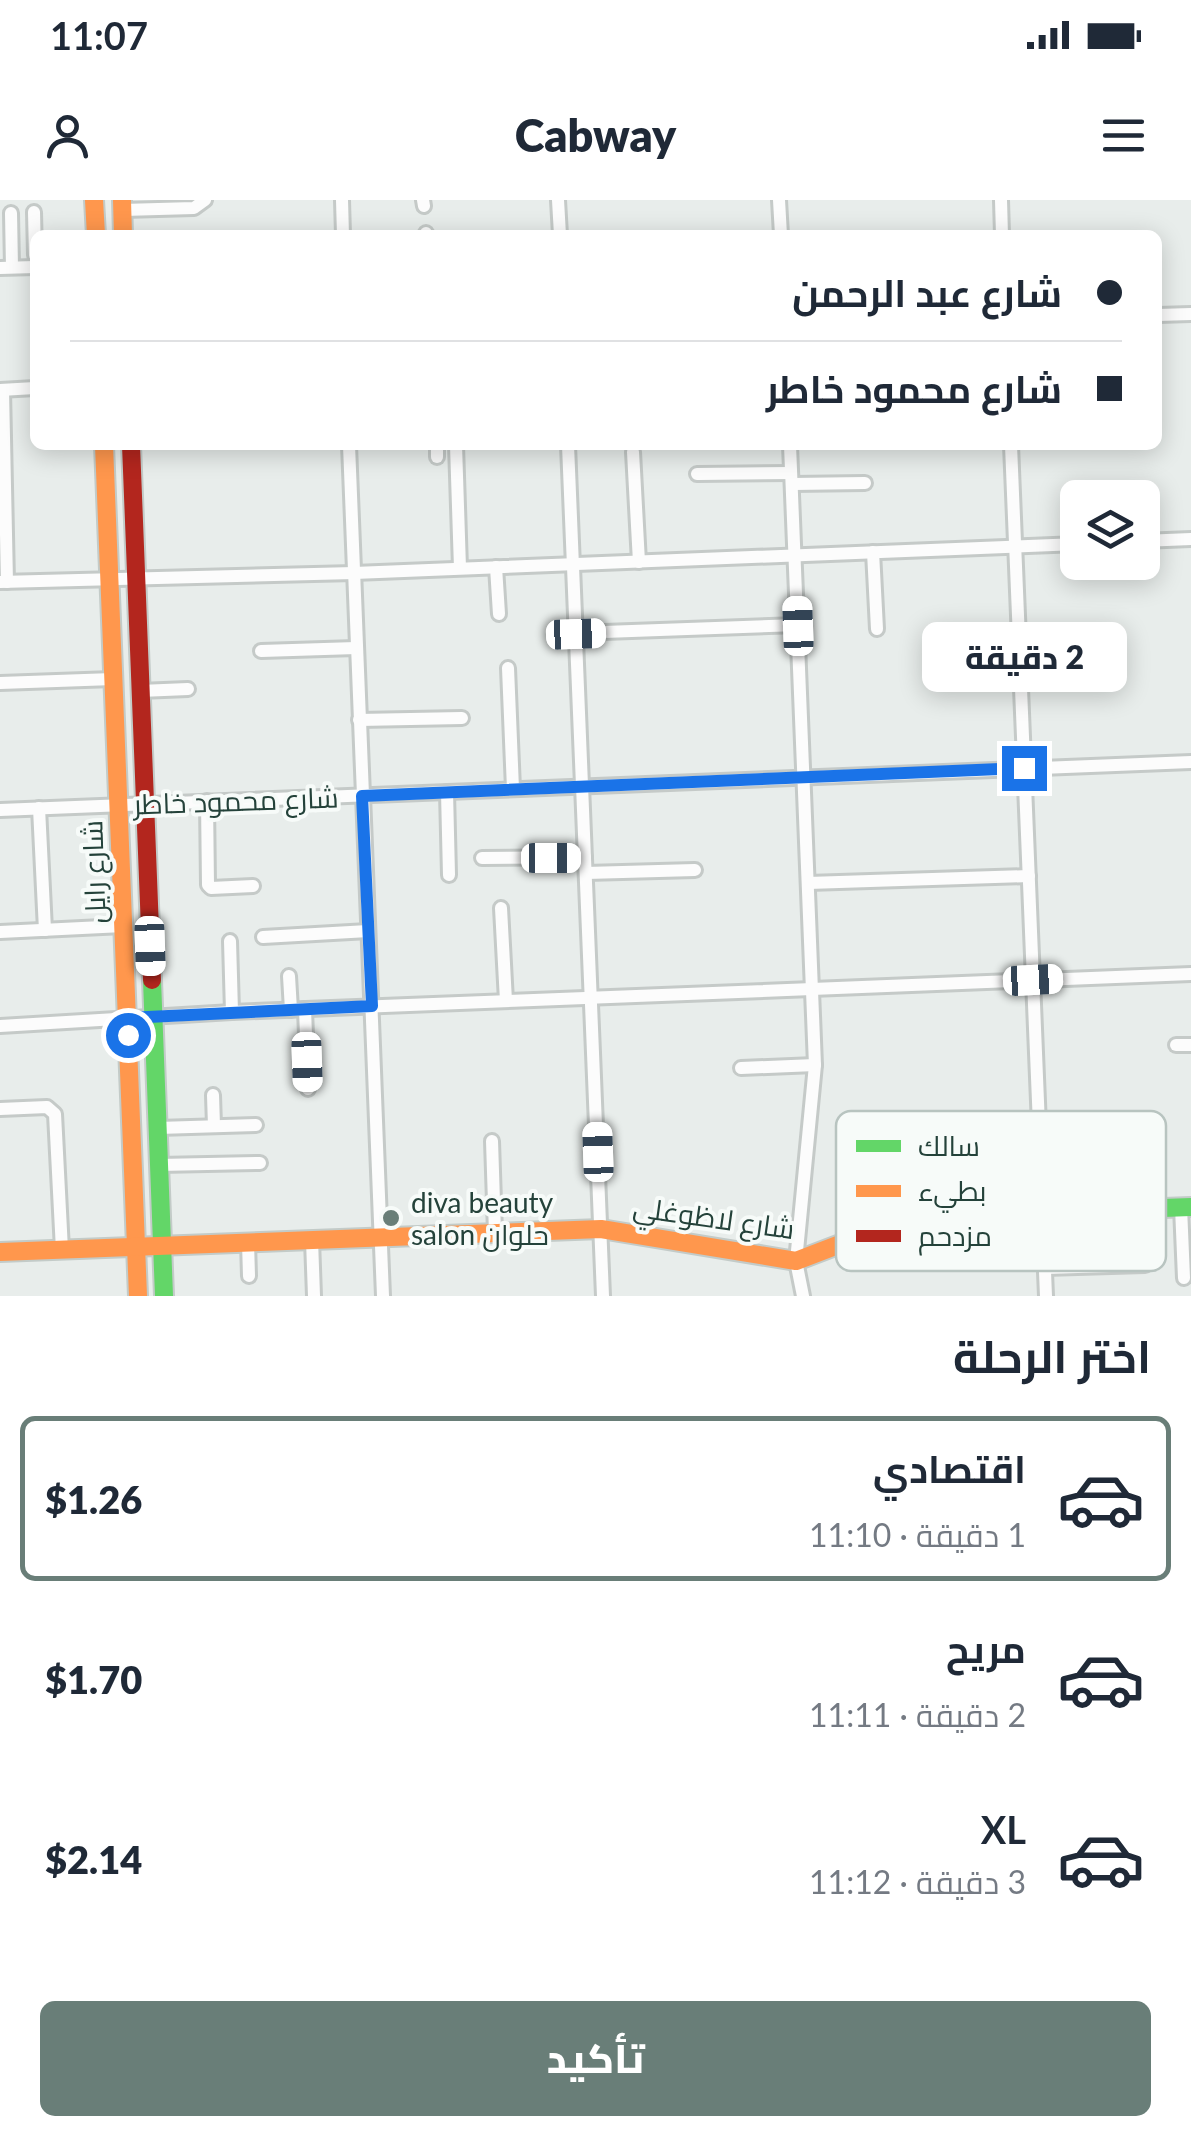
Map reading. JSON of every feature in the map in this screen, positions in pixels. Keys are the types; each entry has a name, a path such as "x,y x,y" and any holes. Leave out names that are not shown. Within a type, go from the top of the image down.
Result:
{"street":[{"path":"94,200 96,230"},
{"path":"124,230 123,205 194,208 205,200"},
{"path":"342,200 342,230"},
{"path":"558,200 560,230"},
{"path":"780,200 781,230"},
{"path":"1001,200 1002,230"},
{"path":"6,268 11,212"},
{"path":"34,212 34,230"},
{"path":"1162,316 1191,314"},
{"path":"30,388 1,390 4,582 354,573 1060,545"},
{"name":"شارع رايل","path":"104,450 138,1296"},
{"name":"شارع رايل","path":"131,450 164,1296"},
{"path":"349,450 383,1296"},
{"path":"456,450 460,568"},
{"path":"568,450 604,1296"},
{"path":"790,450 815,1065 796,1261 803,1296"},
{"path":"1011,450 1038,1111"},
{"path":"633,452 638,562"},
{"path":"697,474 865,483"},
{"path":"1160,540 1191,539"},
{"path":"873,552 877,629"},
{"path":"496,567 499,614"},
{"path":"576,634 798,626"},
{"path":"261,651 356,648"},
{"path":"508,668 513,789"},
{"path":"0,683 113,679"},
{"path":"140,691 188,689"},
{"path":"359,720 462,718"},
{"name":"شارع محمود خاطر","path":"0,810 1191,762"},
{"path":"447,792 450,876"},
{"path":"206,801 209,887 252,886"},
{"path":"39,808 45,930"},
{"path":"482,858 585,857"},
{"path":"586,873 695,870"},
{"path":"808,883 1028,876"},
{"path":"500,908 506,1001"},
{"path":"0,932 122,926"},
{"path":"263,937 368,930"},
{"path":"230,941 232,1012"},
{"path":"0,1026 127,1027 232,1012 1191,974"},
{"path":"290,976 308,1089"},
{"path":"741,1068 815,1065"},
{"path":"213,1094 214,1126"},
{"path":"0,1108 48,1107 54,1111 62,1250"},
{"path":"158,1128 256,1124"},
{"path":"492,1142 494,1233"},
{"path":"159,1165 260,1163"},
{"path":"1184,1278 1186,1207"},
{"name":"شارع لاظوغلي","path":"0,1252 601,1229 796,1261 836,1246"},
{"path":"312,1240 314,1296"},
{"path":"248,1242 249,1276"},
{"path":"1044,1271 1046,1296"}],"traffic: fast":[{"path":"152,980 164,1296"},
{"path":"1166,1208 1191,1207"}],"traffic: slow":[{"path":"94,200 96,230"},
{"path":"122,200 123,230"},
{"path":"104,450 138,1296"},
{"path":"0,1252 601,1229 796,1261 836,1246"}],"traffic: jam":[{"path":"131,450 152,980"}],"place":[{"name":"diva beauty salon حلوان","path":"391,1218"}],"route":[{"path":"128,1035 127,1018 372,1006 362,796 1024,768"}]}
